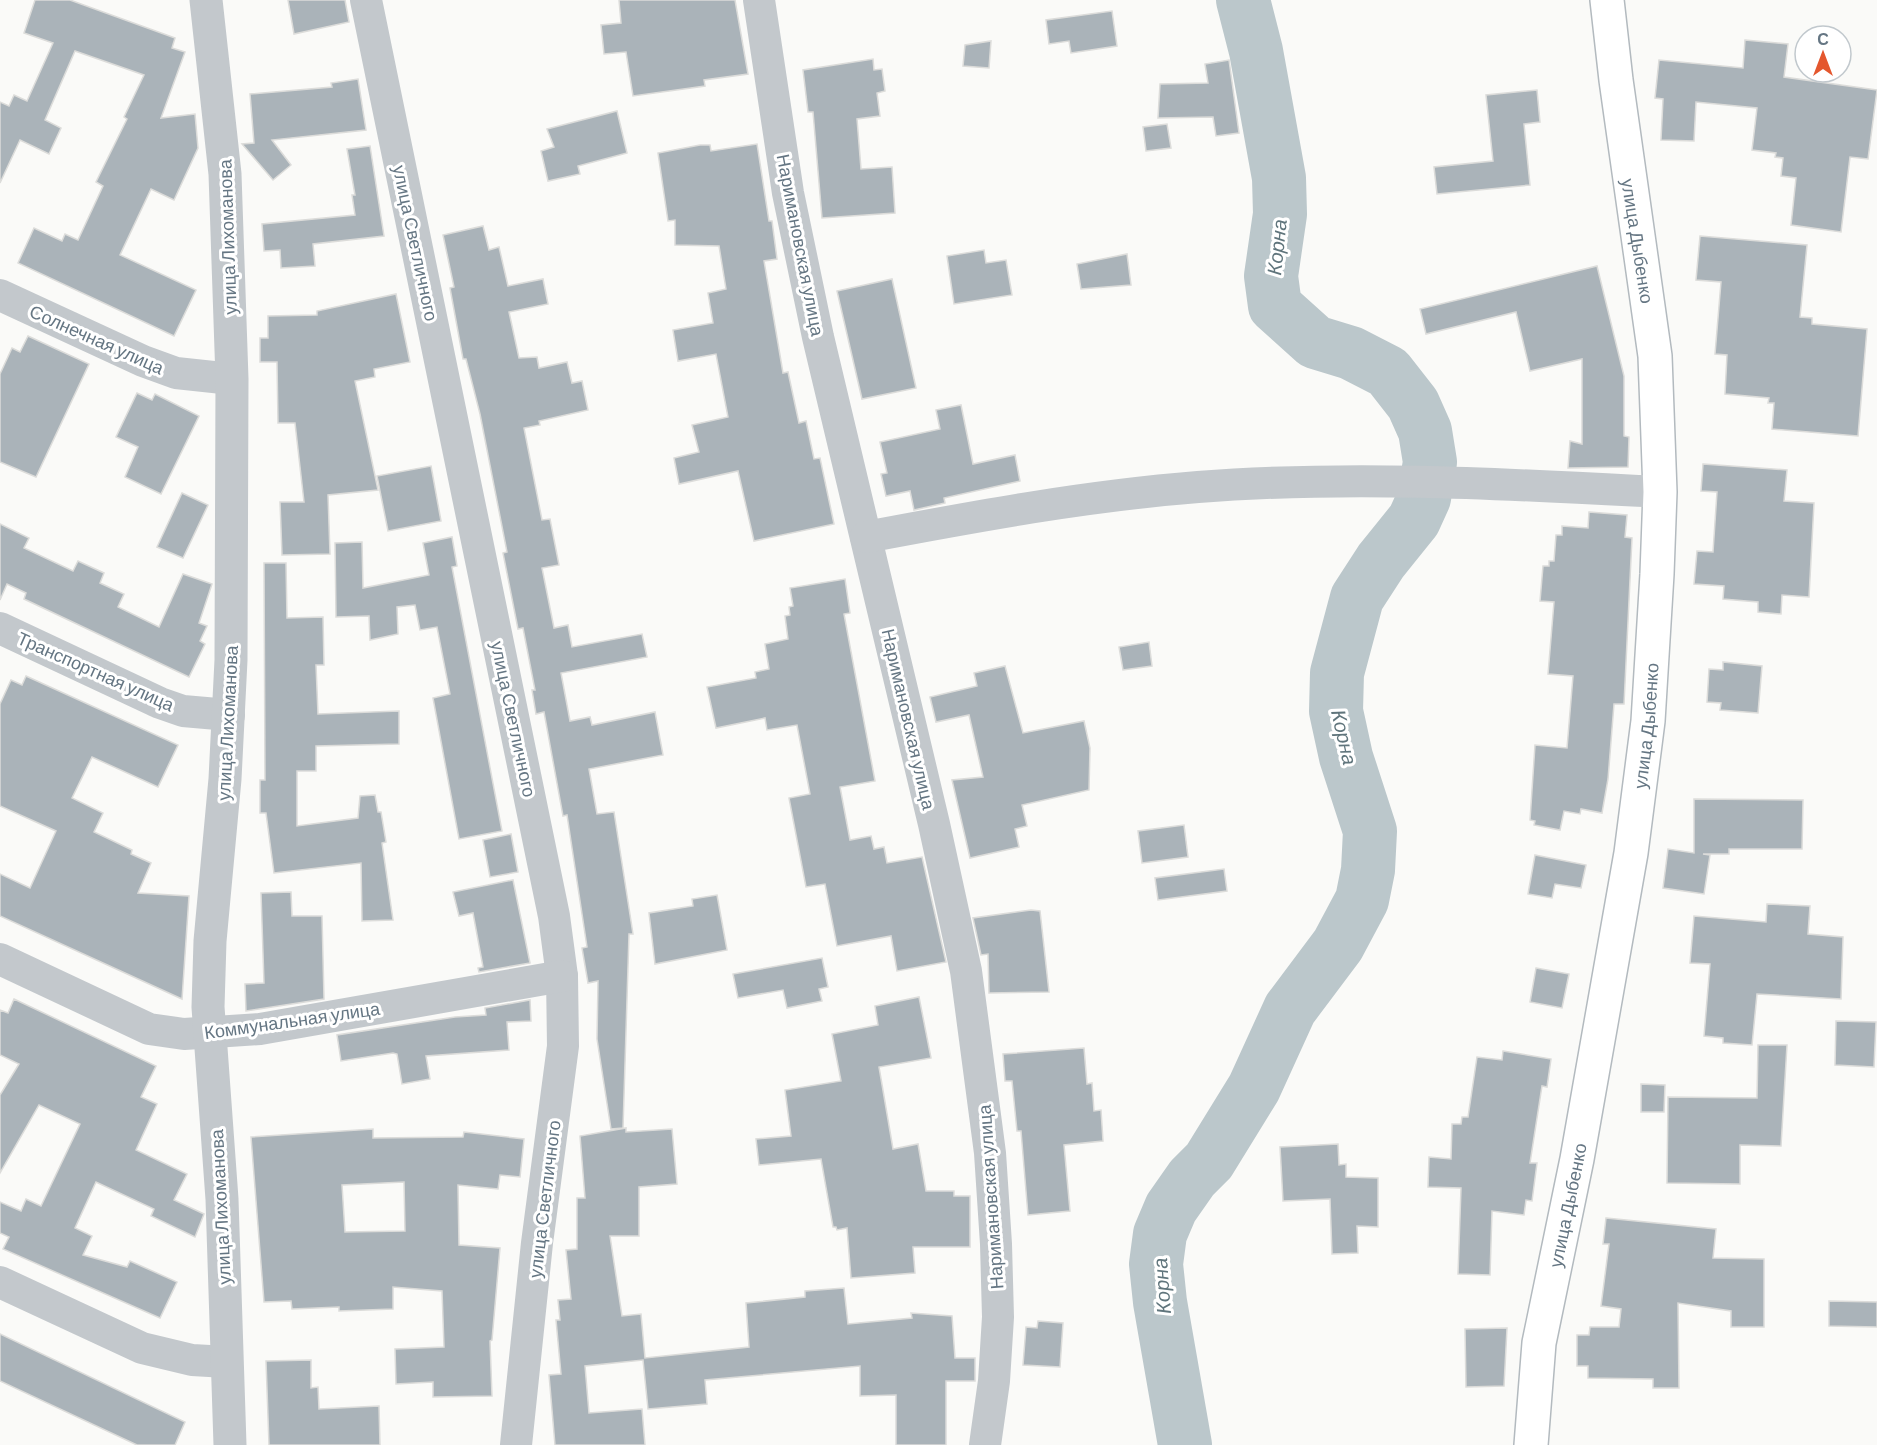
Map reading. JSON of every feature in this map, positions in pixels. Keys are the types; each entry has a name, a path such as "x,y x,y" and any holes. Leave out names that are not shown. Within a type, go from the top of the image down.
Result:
{"main road":[{"name":"улица Дыбенко","path":"1531,1445 1539,1343 1579,1148 1629,864 1642,773 1657,574 1660,492 1654,356 1607,0"}],"street":[{"name":"улица Лихоманова","path":"206,0 225,174 232,379 233,594 229,715 210,940 208,1034 222,1198 230,1445"},
{"name":"улица Светличного","path":"366,0 554,916 562,976 563,1046 537,1243 516,1445"},
{"name":"Наримановская улица","path":"759,0 788,193 818,337 867,537 966,971 988,1142 998,1317 994,1381 985,1445"},
{"name":"Солнечная улица","path":"0,295 165,369 200,377 232,379"},
{"path":"867,537 1033,505 1198,487 1395,480 1460,481 1660,492"},
{"name":"Транспортная улица","path":"0,628 160,703 183,711 229,715"},
{"name":"Коммунальная улица","path":"0,959 149,1029 166,1033 208,1034 260,1029 562,976"},
{"path":"0,1282 142,1348 192,1360 227,1362"}],"building":[{"path":"35,0 70,0 175,38 172,48 185,52 161,118 195,114 198,148 174,200 151,189 120,255 196,290 174,336 18,263 34,228 62,241 65,234 78,240 103,186 96,182 127,119 124,117 144,75 75,51 45,120 61,128 49,154 20,140 0,183 0,102 9,106 14,95 27,101 53,43 24,33"},
{"path":"288,0 345,0 349,22 294,34"},
{"path":"619,0 735,0 748,74 704,80 705,86 633,96 626,52 604,54 601,25 621,23"},
{"path":"1112,11 1117,46 1071,53 1069,41 1049,44 1046,20"},
{"path":"1745,40 1788,44 1784,77 1793,78 1793,84 1834,84 1877,90 1868,159 1850,157 1841,232 1791,225 1796,178 1781,176 1783,158 1775,157 1776,153 1752,150 1757,108 1696,102 1694,141 1661,140 1663,99 1655,98 1659,60 1743,68"},
{"path":"991,41 989,68 963,66 965,45"},
{"path":"873,59 874,70 882,69 885,91 877,93 880,116 857,119 861,169 892,167 895,213 822,218 813,112 808,112 803,70"},
{"path":"1229,60 1239,133 1216,136 1213,117 1158,118 1160,84 1208,83 1205,64"},
{"path":"358,79 366,130 272,140 291,165 273,180 242,144 254,143 250,94 332,87 331,83"},
{"path":"1537,90 1540,122 1524,124 1530,185 1437,194 1434,167 1493,161 1486,95"},
{"path":"617,111 627,153 578,166 580,174 548,181 541,151 554,147 547,129"},
{"path":"1167,124 1171,148 1146,151 1143,127"},
{"path":"757,144 777,259 764,261 783,373 788,372 799,423 806,421 814,459 820,458 834,524 754,541 738,471 679,484 674,458 699,452 692,425 728,417 716,354 678,361 673,330 713,323 708,293 726,289 719,246 675,245 675,220 668,221 658,153 700,145 710,145 711,151"},
{"path":"370,146 384,236 313,244 315,266 281,268 280,250 264,251 262,224 355,215 352,195 355,195 347,149"},
{"path":"483,226 489,250 499,247 508,286 543,279 548,304 509,312 519,358 537,357 539,368 567,362 572,383 582,381 588,410 539,421 540,425 524,428 542,520 550,519 559,565 542,568 554,628 568,625 572,647 642,634 647,657 561,673 570,721 590,717 592,725 655,712 663,755 589,769 597,814 614,812 633,934 629,934 623,1128 611,1129 597,1039 598,981 588,983 582,948 587,947 567,815 563,816 544,712 536,714 532,690 535,690 523,628 518,629 503,553 507,552 480,414 466,359 463,359 450,288 454,287 443,235"},
{"path":"1700,236 1807,245 1800,317 1812,318 1812,324 1867,329 1858,436 1772,429 1774,403 1768,403 1769,398 1725,394 1727,355 1715,354 1721,282 1696,280"},
{"path":"984,250 986,263 1006,260 1012,295 954,304 947,256"},
{"path":"1127,254 1131,285 1081,289 1077,264"},
{"path":"1597,266 1624,376 1624,436 1629,437 1628,467 1568,468 1570,441 1582,444 1582,359 1530,371 1516,312 1426,334 1420,309"},
{"path":"892,279 916,388 862,399 837,291"},
{"path":"396,294 410,362 374,369 375,377 355,381 378,490 328,495 330,554 282,555 280,502 304,502 295,423 278,423 277,362 260,362 260,338 268,338 268,316 317,315 317,311"},
{"path":"28,336 89,364 36,477 0,462 0,374 12,348 20,352"},
{"path":"137,393 152,400 155,394 199,416 161,494 125,477 138,447 116,437"},
{"path":"961,405 973,464 1015,455 1020,481 944,498 945,503 914,510 910,491 886,496 881,474 887,473 880,442 940,429 936,410"},
{"path":"1703,464 1787,470 1784,501 1814,503 1809,597 1782,595 1781,614 1758,612 1758,602 1723,599 1724,586 1694,584 1697,551 1713,552 1717,492 1701,491"},
{"path":"431,466 441,521 388,531 377,476"},
{"path":"182,493 208,505 183,558 157,547"},
{"path":"1589,512 1627,515 1625,537 1632,538 1624,704 1614,704 1608,779 1602,813 1581,809 1580,814 1564,811 1560,830 1534,825 1535,821 1530,820 1535,745 1567,748 1573,676 1548,674 1554,602 1540,601 1543,566 1549,566 1549,561 1554,561 1556,535 1562,535 1562,526 1588,528"},
{"path":"0,524 29,538 24,548 73,571 78,561 104,573 100,583 124,594 118,607 159,627 183,574 212,584 199,623 207,626 200,641 205,644 189,677 24,599 26,593 7,584 0,600"},
{"path":"452,537 457,566 452,567 502,831 459,839 433,698 450,694 437,627 420,630 415,605 397,607 398,634 370,640 369,616 336,617 335,543 362,542 363,588 429,575 423,543"},
{"path":"264,563 286,563 287,618 323,617 324,665 316,665 318,714 399,711 399,744 316,746 316,771 297,771 297,826 358,818 360,796 375,795 378,812 381,812 386,842 382,843 393,920 362,921 361,863 274,873 266,813 260,813 260,780 265,780"},
{"path":"845,579 850,613 844,614 875,781 840,787 850,840 871,836 874,849 884,847 887,863 922,857 946,962 897,971 891,936 837,946 825,884 806,887 789,798 810,794 797,725 767,730 765,718 716,728 707,687 756,678 755,672 769,669 765,644 788,639 785,616 790,615 789,607 793,606 790,588"},
{"path":"1149,642 1152,666 1123,670 1119,647"},
{"path":"1723,662 1762,666 1758,713 1720,710 1721,703 1707,702 1709,669 1723,670"},
{"path":"1005,666 1023,733 1084,721 1090,748 1089,790 1022,805 1027,826 1015,829 1019,847 970,858 952,780 983,777 969,715 936,722 930,697 977,686 974,673"},
{"path":"26,676 178,745 158,787 92,757 72,798 103,813 94,832 132,850 131,854 151,863 138,893 189,896 182,999 0,916 0,874 30,888 56,831 0,806 0,704 11,680 22,685"},
{"path":"1694,799 1803,800 1802,849 1729,849 1729,854 1703,854 1710,855 1704,894 1663,888 1668,849 1694,853"},
{"path":"1184,825 1188,857 1142,863 1138,831"},
{"path":"511,834 518,872 490,877 483,840"},
{"path":"1535,855 1586,865 1581,888 1555,884 1552,898 1528,894"},
{"path":"1224,869 1227,891 1158,900 1155,878"},
{"path":"513,880 530,963 479,972 478,968 483,967 473,913 459,916 453,892"},
{"path":"291,892 292,916 322,916 324,999 246,1011 245,984 264,983 261,893"},
{"path":"717,895 727,950 655,964 649,913 693,906 692,899"},
{"path":"1767,904 1810,906 1808,934 1843,937 1841,999 1757,994 1752,1045 1723,1043 1723,1038 1704,1036 1710,964 1690,963 1694,916 1766,922"},
{"path":"1031,910 1040,911 1049,992 989,993 988,954 981,955 973,918"},
{"path":"822,958 828,987 819,989 822,1001 787,1008 783,990 738,998 733,974"},
{"path":"1536,968 1569,974 1562,1008 1530,1002"},
{"path":"919,997 931,1058 879,1067 893,1149 918,1144 926,1191 954,1191 954,1196 970,1196 970,1247 913,1247 915,1273 851,1278 847,1228 837,1230 833,1227 821,1159 759,1165 756,1139 791,1136 785,1090 841,1081 832,1034 878,1025 875,1006"},
{"path":"14,999 156,1066 141,1097 157,1104 136,1150 187,1174 174,1200 204,1214 195,1237 151,1216 154,1209 96,1182 75,1228 92,1236 83,1255 127,1267 130,1261 177,1282 160,1318 3,1249 9,1237 0,1233 0,1202 21,1211 26,1199 41,1206 80,1124 39,1105 0,1173 0,1095 19,1064 0,1055 0,1010 8,1013"},
{"path":"530,1000 531,1021 507,1022 509,1050 426,1056 430,1079 402,1084 397,1054 393,1053 341,1061 337,1035 455,1017 486,1015 485,1008"},
{"path":"1836,1021 1876,1022 1874,1067 1835,1065"},
{"path":"1758,1045 1787,1045 1781,1146 1740,1145 1740,1184 1667,1183 1668,1097 1757,1098"},
{"path":"1084,1048 1087,1084 1092,1083 1094,1111 1101,1110 1103,1141 1064,1145 1070,1211 1028,1215 1021,1131 1017,1131 1012,1081 1005,1081 1003,1054"},
{"path":"1503,1051 1551,1059 1547,1087 1542,1086 1530,1163 1537,1163 1532,1201 1526,1200 1524,1215 1492,1211 1490,1275 1458,1274 1461,1188 1428,1187 1429,1157 1451,1159 1452,1124 1461,1124 1462,1117 1468,1117 1477,1057 1502,1060"},
{"path":"1641,1084 1665,1085 1664,1112 1641,1112"},
{"path":"626,1128 626,1132 672,1129 677,1184 639,1187 639,1236 610,1236 622,1316 641,1314 645,1358 749,1347 746,1303 805,1297 805,1291 844,1288 848,1324 912,1318 911,1313 952,1316 955,1358 975,1358 975,1381 946,1381 946,1445 896,1445 896,1395 860,1396 860,1366 705,1380 707,1404 648,1409 643,1360 585,1366 589,1413 642,1409 645,1445 555,1445 549,1375 561,1374 556,1320 560,1320 558,1300 571,1299 566,1250 577,1249 577,1198 585,1198 580,1136"},
{"path":"373,1129 373,1138 463,1137 464,1132 524,1139 520,1177 500,1175 498,1189 458,1185 459,1245 500,1248 492,1340 490,1341 492,1396 433,1397 433,1382 396,1384 395,1349 444,1347 442,1291 393,1287 393,1309 339,1311 339,1307 292,1309 291,1301 264,1302 251,1137","holes":["404,1182 405,1231 345,1232 342,1185"]},
{"path":"1338,1144 1339,1165 1346,1164 1346,1177 1378,1178 1378,1227 1357,1226 1358,1253 1332,1254 1330,1199 1283,1201 1280,1147"},
{"path":"1606,1218 1716,1229 1713,1258 1764,1259 1764,1327 1731,1327 1731,1311 1678,1303 1679,1388 1653,1388 1653,1379 1588,1378 1588,1366 1577,1366 1577,1335 1589,1335 1590,1327 1619,1327 1621,1309 1601,1306 1609,1244 1603,1244"},
{"path":"1829,1301 1877,1302 1877,1327 1829,1326"},
{"path":"1038,1321 1063,1323 1060,1367 1023,1365 1026,1327 1037,1328"},
{"path":"1507,1328 1504,1386 1466,1387 1465,1329"},
{"path":"0,1334 185,1422 175,1445 137,1445 0,1381"},
{"path":"311,1360 311,1388 318,1387 319,1409 379,1406 380,1445 269,1445 266,1361"}],"waterway":[{"name":"Корна","path":"1185,1445 1160,1302 1156,1264 1160,1234 1171,1208 1192,1178 1209,1161 1254,1088 1290,1009 1338,945 1362,900 1368,870 1370,831 1346,757 1336,711 1337,673 1357,598 1381,561 1414,520 1424,498 1430,462 1425,431 1413,404 1388,372 1351,353 1315,342 1275,306 1271,276 1280,214 1279,178 1256,51 1243,0"}]}
